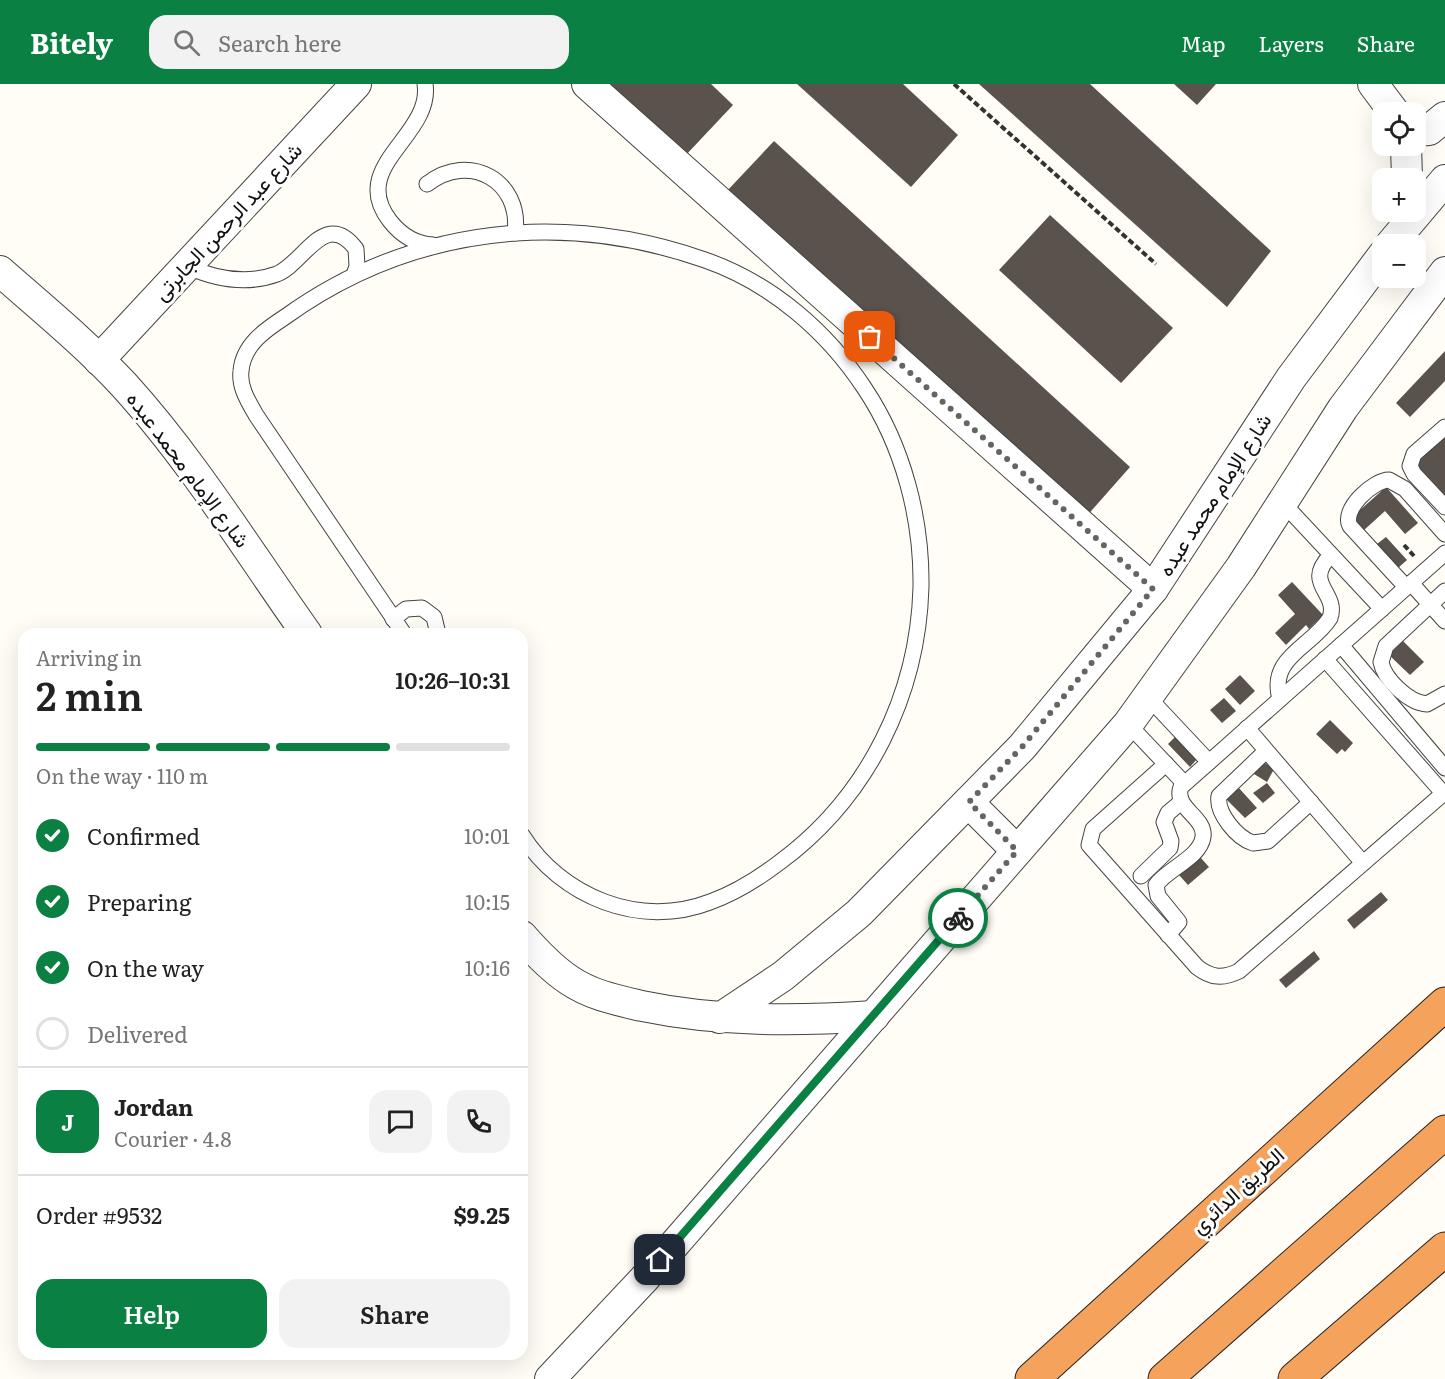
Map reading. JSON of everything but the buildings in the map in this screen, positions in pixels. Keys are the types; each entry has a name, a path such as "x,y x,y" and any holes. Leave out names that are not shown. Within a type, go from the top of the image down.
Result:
{"highway":[{"name":"الطريق الدائري","path":"1032,1379 1445,1004"},
{"path":"1165,1379 1445,1132"},
{"path":"1294,1379 1445,1249"}],"street":[{"name":"شارع عبد الرحمن الجابرتى","path":"99,360 356,84"},
{"path":"587,84 1153,589"},
{"path":"1372,84 1387,102"},
{"path":"1426,130 1430,130 1445,117"},
{"name":"شارع الإمام محمد عبده","path":"1399,234 1445,180"},
{"name":"شارع الإمام محمد عبده","path":"720,1018 783,976 859,913 1029,738 1153,589 1291,378 1372,268"},
{"name":"شارع الإمام محمد عبده","path":"0,271 99,360 168,437 303,628"},
{"path":"550,1379 645,1278 1128,724 1241,567 1343,408 1442,282"},
{"path":"969,802 1017,851"},
{"path":"528,943 569,981 604,998 720,1018 819,1019 874,1016"}],"lane":[{"path":"424,84 425,101 421,114 388,158 379,181 379,194 387,217 403,235 414,241 439,245"},
{"path":"427,184 436,177 457,170 468,170 489,176 498,183 512,201 517,222 515,233"},
{"path":"400,628 256,415 244,392 241,380 244,356 259,336 305,303 354,275 396,258 439,245 515,233 585,234 679,251 709,261 746,279 789,306 813,326 855,373 886,426 910,494 919,544 921,576 917,637 911,667 890,727 858,783 809,838 767,872 711,902 667,911 644,911 611,904 580,892 544,864 528,843"},
{"path":"186,266 226,279 268,276 285,270 318,239 335,234 343,237 356,249 357,266 354,275"},
{"path":"1445,427 1414,454 1410,466 1414,474 1445,507"},
{"path":"1445,534 1405,489 1389,480 1378,482 1349,509 1347,518 1350,526 1445,621"},
{"path":"1282,502 1382,609"},
{"path":"1168,935 1179,922 1158,896 1156,885 1198,848 1203,837 1201,825 1181,802 1179,792 1184,783 1445,553"},
{"path":"1280,699 1277,680 1285,662 1330,618 1331,604 1321,587 1319,576 1323,565 1331,555"},
{"path":"1445,591 1386,646 1381,662 1389,678 1413,701 1427,704 1445,694"},
{"path":"393,619 406,609 422,608 434,617 437,628"},
{"path":"1341,645 1445,768"},
{"path":"1166,764 1093,830 1089,839 1091,850 1191,961 1204,973 1221,977 1239,971 1444,792 1325,659"},
{"path":"1148,697 1209,762"},
{"path":"1128,724 1184,783"},
{"path":"1247,728 1363,863"},
{"path":"1266,750 1219,796 1220,810 1240,835 1253,843 1268,841 1311,802"},
{"path":"1141,876 1168,852 1171,841 1164,822 1168,813 1181,802"}],"path":[{"path":"954,84 1156,264"}],"way so far":[{"path":"870,337 1153,589 1022,747 969,802 1017,851 958,918"}],"route":[{"path":"660,1260 958,918"}]}
